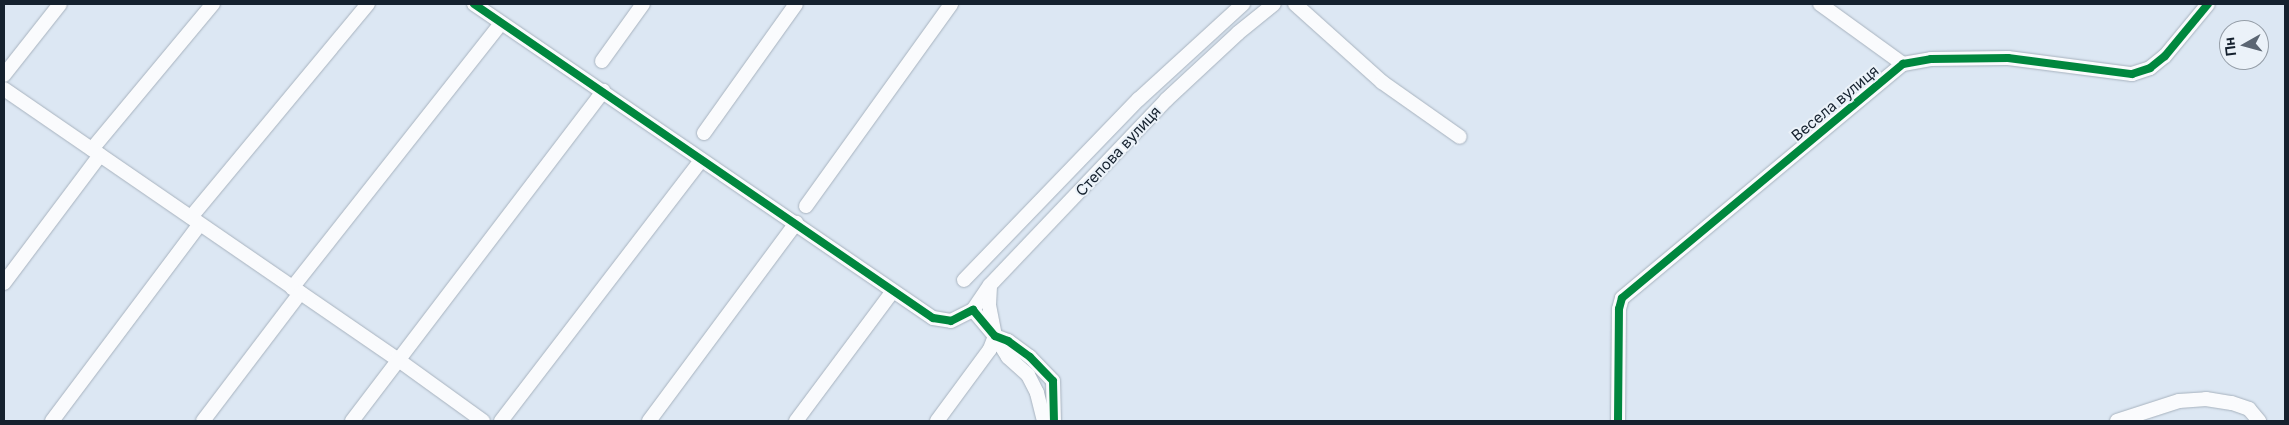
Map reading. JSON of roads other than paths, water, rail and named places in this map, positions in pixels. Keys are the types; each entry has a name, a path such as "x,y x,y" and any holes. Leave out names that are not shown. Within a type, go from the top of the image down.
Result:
{"street":[{"path":"4,75 60,4"},
{"path":"4,283 96,152 213,4"},
{"path":"52,421 196,221 368,4"},
{"path":"474,4 604,91 701,160 933,318 951,321 973,310 995,336 1008,357 1028,375 1037,393 1044,421"},
{"path":"602,61 643,4"},
{"path":"704,133 796,4"},
{"path":"806,206 951,4"},
{"path":"964,280 1139,99 1243,4"},
{"name":"Степова вулиця","path":"973,310 990,285 1166,100 1238,33 1274,4"},
{"path":"1295,4 1382,82 1460,137"},
{"path":"1820,4 1903,64"},
{"name":"Весела вулиця","path":"1618,421 1619,309 1622,298 1903,64 1931,59 2000,58 2132,74 2150,68 2166,56 2208,4"},
{"path":"203,421 296,290 501,22"},
{"path":"4,89 397,359 483,421"},
{"path":"352,421 397,359 604,91"},
{"path":"501,421 701,160"},
{"path":"649,421 796,223"},
{"path":"937,421 990,349 995,336 988,294 990,285"},
{"path":"796,421 893,291"},
{"path":"995,336 1008,341 1030,357 1054,381 1054,421"},
{"path":"2117,421 2179,401 2206,399 2232,403 2249,409 2259,421"}]}
